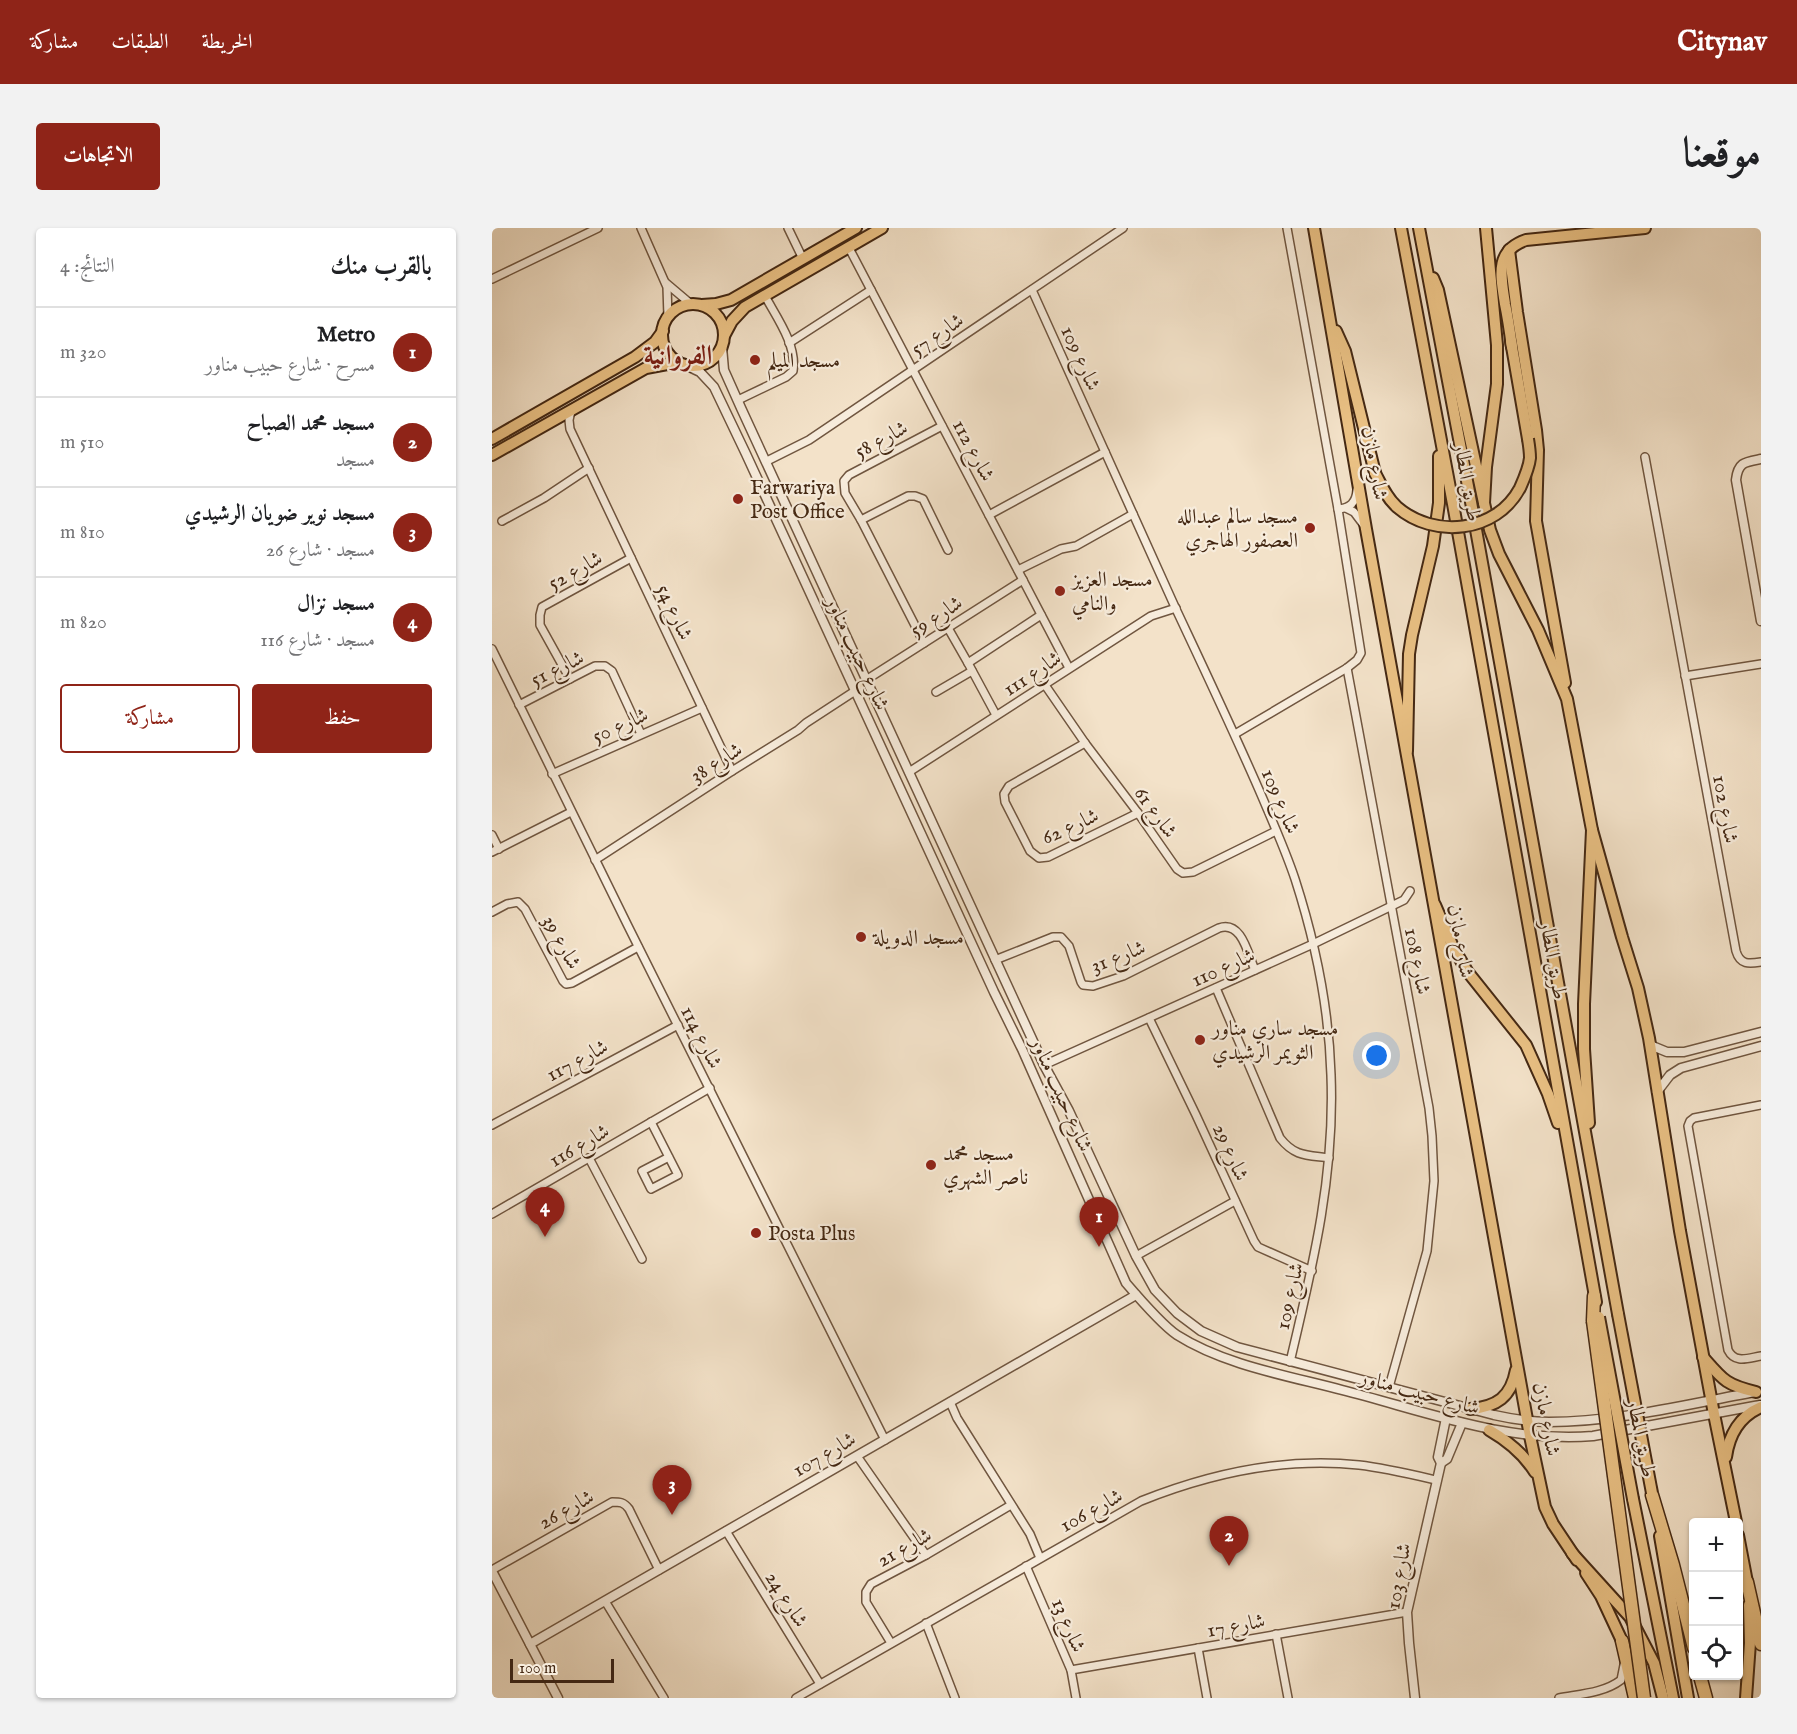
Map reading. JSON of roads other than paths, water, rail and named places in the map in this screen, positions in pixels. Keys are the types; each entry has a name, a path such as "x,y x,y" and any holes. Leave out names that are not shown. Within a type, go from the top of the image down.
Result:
{"highway":[{"path":"1594,1296 1644,1698"},
{"path":"1652,1494 1689,1628"},
{"path":"1747,1582 1761,1644"},
{"path":"1622,1641 1635,1698"},
{"path":"1702,1680 1706,1698"}],"main road":[{"path":"492,439 635,357 655,342 663,331 668,317 678,308 725,303 856,228"},
{"path":"663,331 663,340 671,357 692,366 706,363 718,354 732,321 745,307 882,228"},
{"name":"شارع مازن","path":"1314,228 1515,1355 1545,1507 1553,1524 1601,1596 1622,1641"},
{"name":"طريق المطار","path":"1401,228 1594,1296"},
{"name":"طريق المطار","path":"1419,228 1475,522 1688,1698"},
{"path":"1329,314 1345,351 1375,473 1383,490 1396,506 1411,518 1429,525 1449,528 1468,526 1487,520 1503,509 1516,494 1525,477 1530,458 1500,276 1503,260 1509,250 1526,240 1561,232 1645,228"},
{"path":"1486,229 1512,347"},
{"path":"1484,503 1486,467 1497,384 1497,345 1486,229"},
{"path":"1509,250 1538,450 1536,521 1592,830 1638,988 1650,1046 1702,1356 1735,1518"},
{"path":"1426,268 1438,290 1484,503 1498,554 1538,630 1568,699"},
{"path":"749,291 752,298 762,298"},
{"path":"694,305 706,307 713,312 723,327 723,342"},
{"path":"492,455 646,368 682,363"},
{"path":"1407,751 1409,654 1433,546 1438,503 1439,432"},
{"path":"1592,830 1584,1049 1592,1174"},
{"path":"1435,905 1467,971 1526,1045 1548,1094 1569,1155"},
{"name":"طريق المطار","path":"1596,1319 1672,1698"},
{"path":"1470,1409 1484,1408 1496,1403 1507,1394 1514,1382 1515,1355"},
{"path":"1702,1356 1723,1380 1733,1386 1758,1392"},
{"path":"1727,1472 1726,1456 1729,1440 1744,1417 1761,1406"},
{"path":"1489,1430 1518,1450 1530,1463 1539,1478"},
{"path":"1572,1553 1630,1617 1654,1663 1663,1698"},
{"path":"1743,1561 1747,1582 1750,1643 1746,1698"}],"street":[{"path":"492,279 598,228"},
{"path":"641,228 664,281 668,296 668,317"},
{"path":"788,228 803,259"},
{"name":"شارع 57","path":"767,460 809,440 1123,228"},
{"path":"1235,734 1347,668 1360,657 1361,648 1342,509 1287,228"},
{"name":"شارع 112","path":"849,248 1069,668"},
{"path":"664,281 694,305"},
{"path":"789,343 871,290"},
{"name":"شارع 109","path":"1032,290 1235,734 1296,883 1313,944 1321,987 1331,1072 1332,1115 1322,1217 1312,1271 1290,1362"},
{"path":"727,416 727,412 733,406 793,371 793,355 789,343 762,298"},
{"name":"شارع حبيب مناور","path":"723,342 724,370 739,404 767,460 1044,1065 1069,1111 1136,1256 1155,1290 1177,1313 1201,1331 1237,1347 1470,1409 1527,1421 1594,1420 1758,1392"},
{"name":"شارع حبيب مناور","path":"682,363 700,372 714,387 1014,1034 1126,1283 1175,1334 1193,1344 1253,1367 1489,1430 1530,1436 1572,1438 1593,1436 1761,1406"},
{"name":"شارع 54","path":"572,409 569,420 570,429 732,771"},
{"name":"شارع 58","path":"924,643 845,493 844,481 849,475 942,426"},
{"path":"989,515 1105,452"},
{"name":"شارع 102","path":"1645,457 1737,955 1746,963 1761,962"},
{"path":"1761,459 1744,462 1738,469 1736,480 1761,621"},
{"path":"502,521 544,498 589,468"},
{"path":"1342,509 1350,507 1355,500 1358,482"},
{"path":"861,520 908,496 915,496 923,500 948,550"},
{"path":"1342,509 1354,512 1366,529"},
{"path":"1018,570 1061,549 1076,546 1133,514"},
{"name":"شارع 52","path":"570,679 540,625 542,607 631,558"},
{"name":"شارع 59","path":"866,680 1023,580"},
{"path":"819,612 824,616 832,617 833,608"},
{"name":"شارع 111","path":"909,772 1151,616 1176,608"},
{"path":"968,663 1041,615"},
{"path":"948,628 996,715"},
{"name":"شارع 114","path":"492,649 552,774 885,1440"},
{"path":"1685,676 1761,664"},
{"name":"شارع 51","path":"519,705 594,666 605,666 612,671 640,734"},
{"name":"شارع 108","path":"1347,668 1429,1108 1432,1136 1434,1181 1427,1251 1389,1387"},
{"path":"936,692 972,671"},
{"name":"شارع 61","path":"1045,685 1084,743 1138,813 1177,869 1183,873 1193,872 1276,831"},
{"name":"شارع 38","path":"595,860 855,692"},
{"name":"شارع 50","path":"552,774 702,708"},
{"name":"شارع 62","path":"1084,743 1009,786 1004,794 1005,802 1030,851 1039,858 1048,857 1138,813"},
{"path":"492,835 495,851 572,812"},
{"path":"939,872 947,871 950,861"},
{"name":"شارع 110","path":"1044,1065 1313,944 1404,900 1410,891"},
{"name":"شارع 39","path":"492,912 507,904 519,902 566,984 572,983 638,947"},
{"name":"شارع 31","path":"995,960 1061,937 1069,946 1081,982 1083,985 1093,986 1123,976 1220,928 1230,927 1240,934 1255,970"},
{"path":"1215,988 1280,1138 1288,1149 1329,1158"},
{"name":"شارع 29","path":"1149,1018 1254,1241 1258,1246 1312,1271"},
{"name":"شارع 117","path":"492,1125 678,1025"},
{"path":"1014,1034 1020,1027 1028,1030"},
{"path":"1650,1046 1666,1052 1684,1052 1760,1033"},
{"path":"1658,1092 1671,1075 1681,1068 1761,1045 1758,1039 1760,1033"},
{"name":"شارع 116","path":"492,1214 710,1088"},
{"path":"1761,1105 1694,1118 1688,1126 1728,1350 1736,1359 1761,1356"},
{"path":"651,1122 669,1157 678,1175 651,1189 642,1171 669,1157"},
{"path":"589,1158 642,1259"},
{"path":"1136,1256 1235,1201"},
{"path":"1095,1213 1103,1215 1112,1204"},
{"path":"1104,1232 1111,1223 1120,1224"},
{"name":"شارع 107","path":"530,1644 1136,1295"},
{"path":"1327,1386 1334,1380 1331,1372"},
{"path":"1344,1390 1342,1382 1347,1376"},
{"path":"951,1402 957,1418 1030,1534 1040,1558"},
{"name":"شارع 103","path":"1441,1463 1438,1457 1446,1419"},
{"name":"شارع 103","path":"1415,1698 1407,1612 1436,1480 1441,1463 1447,1459 1462,1423"},
{"path":"857,1456 926,1555"},
{"name":"شارع 106","path":"796,1698 1142,1501 1171,1489 1248,1469 1287,1464 1359,1465 1436,1480"},
{"name":"شارع 26","path":"492,1570 612,1502 620,1502 626,1504 629,1509 659,1570"},
{"name":"شارع 21","path":"891,1643 866,1602 866,1592 871,1584 1011,1505"},
{"name":"شارع 24","path":"726,1531 820,1684"},
{"name":"شارع 13","path":"1026,1566 1071,1670 1076,1698"},
{"path":"492,1570 558,1698"},
{"path":"605,1601 664,1698"},
{"name":"شارع 17","path":"1071,1670 1407,1612"},
{"path":"926,1623 955,1698"},
{"path":"1276,1634 1288,1698"},
{"path":"1559,1698 1599,1690 1615,1685 1621,1680 1624,1665 1622,1641"},
{"path":"1198,1648 1207,1698"}],"place":[{"name":"مسجد الميلم","path":"755,360"},
{"name":"Farwariya Post Office","path":"738,499"},
{"name":"مسجد سالم عبدالله العصفور الهاجري","path":"1310,528"},
{"name":"مسجد العزيز والنامي","path":"1060,591"},
{"name":"مسجد الدويلة","path":"861,937"},
{"name":"مسجد ساري مناور الثويمر الرشيدي","path":"1200,1040"},
{"name":"مسجد محمد ناصر الشهري","path":"931,1165"},
{"name":"Posta Plus","path":"756,1233"},
{"name":"مسجد نزال","path":"545,1237"},
{"name":"Metro","path":"1099,1247"},
{"name":"مسجد نوير ضويان الرشيدي","path":"672,1515"},
{"name":"مسجد محمد الصباح","path":"1229,1566"}],"district":[{"name":"الفروانية","path":"678,355"}]}
